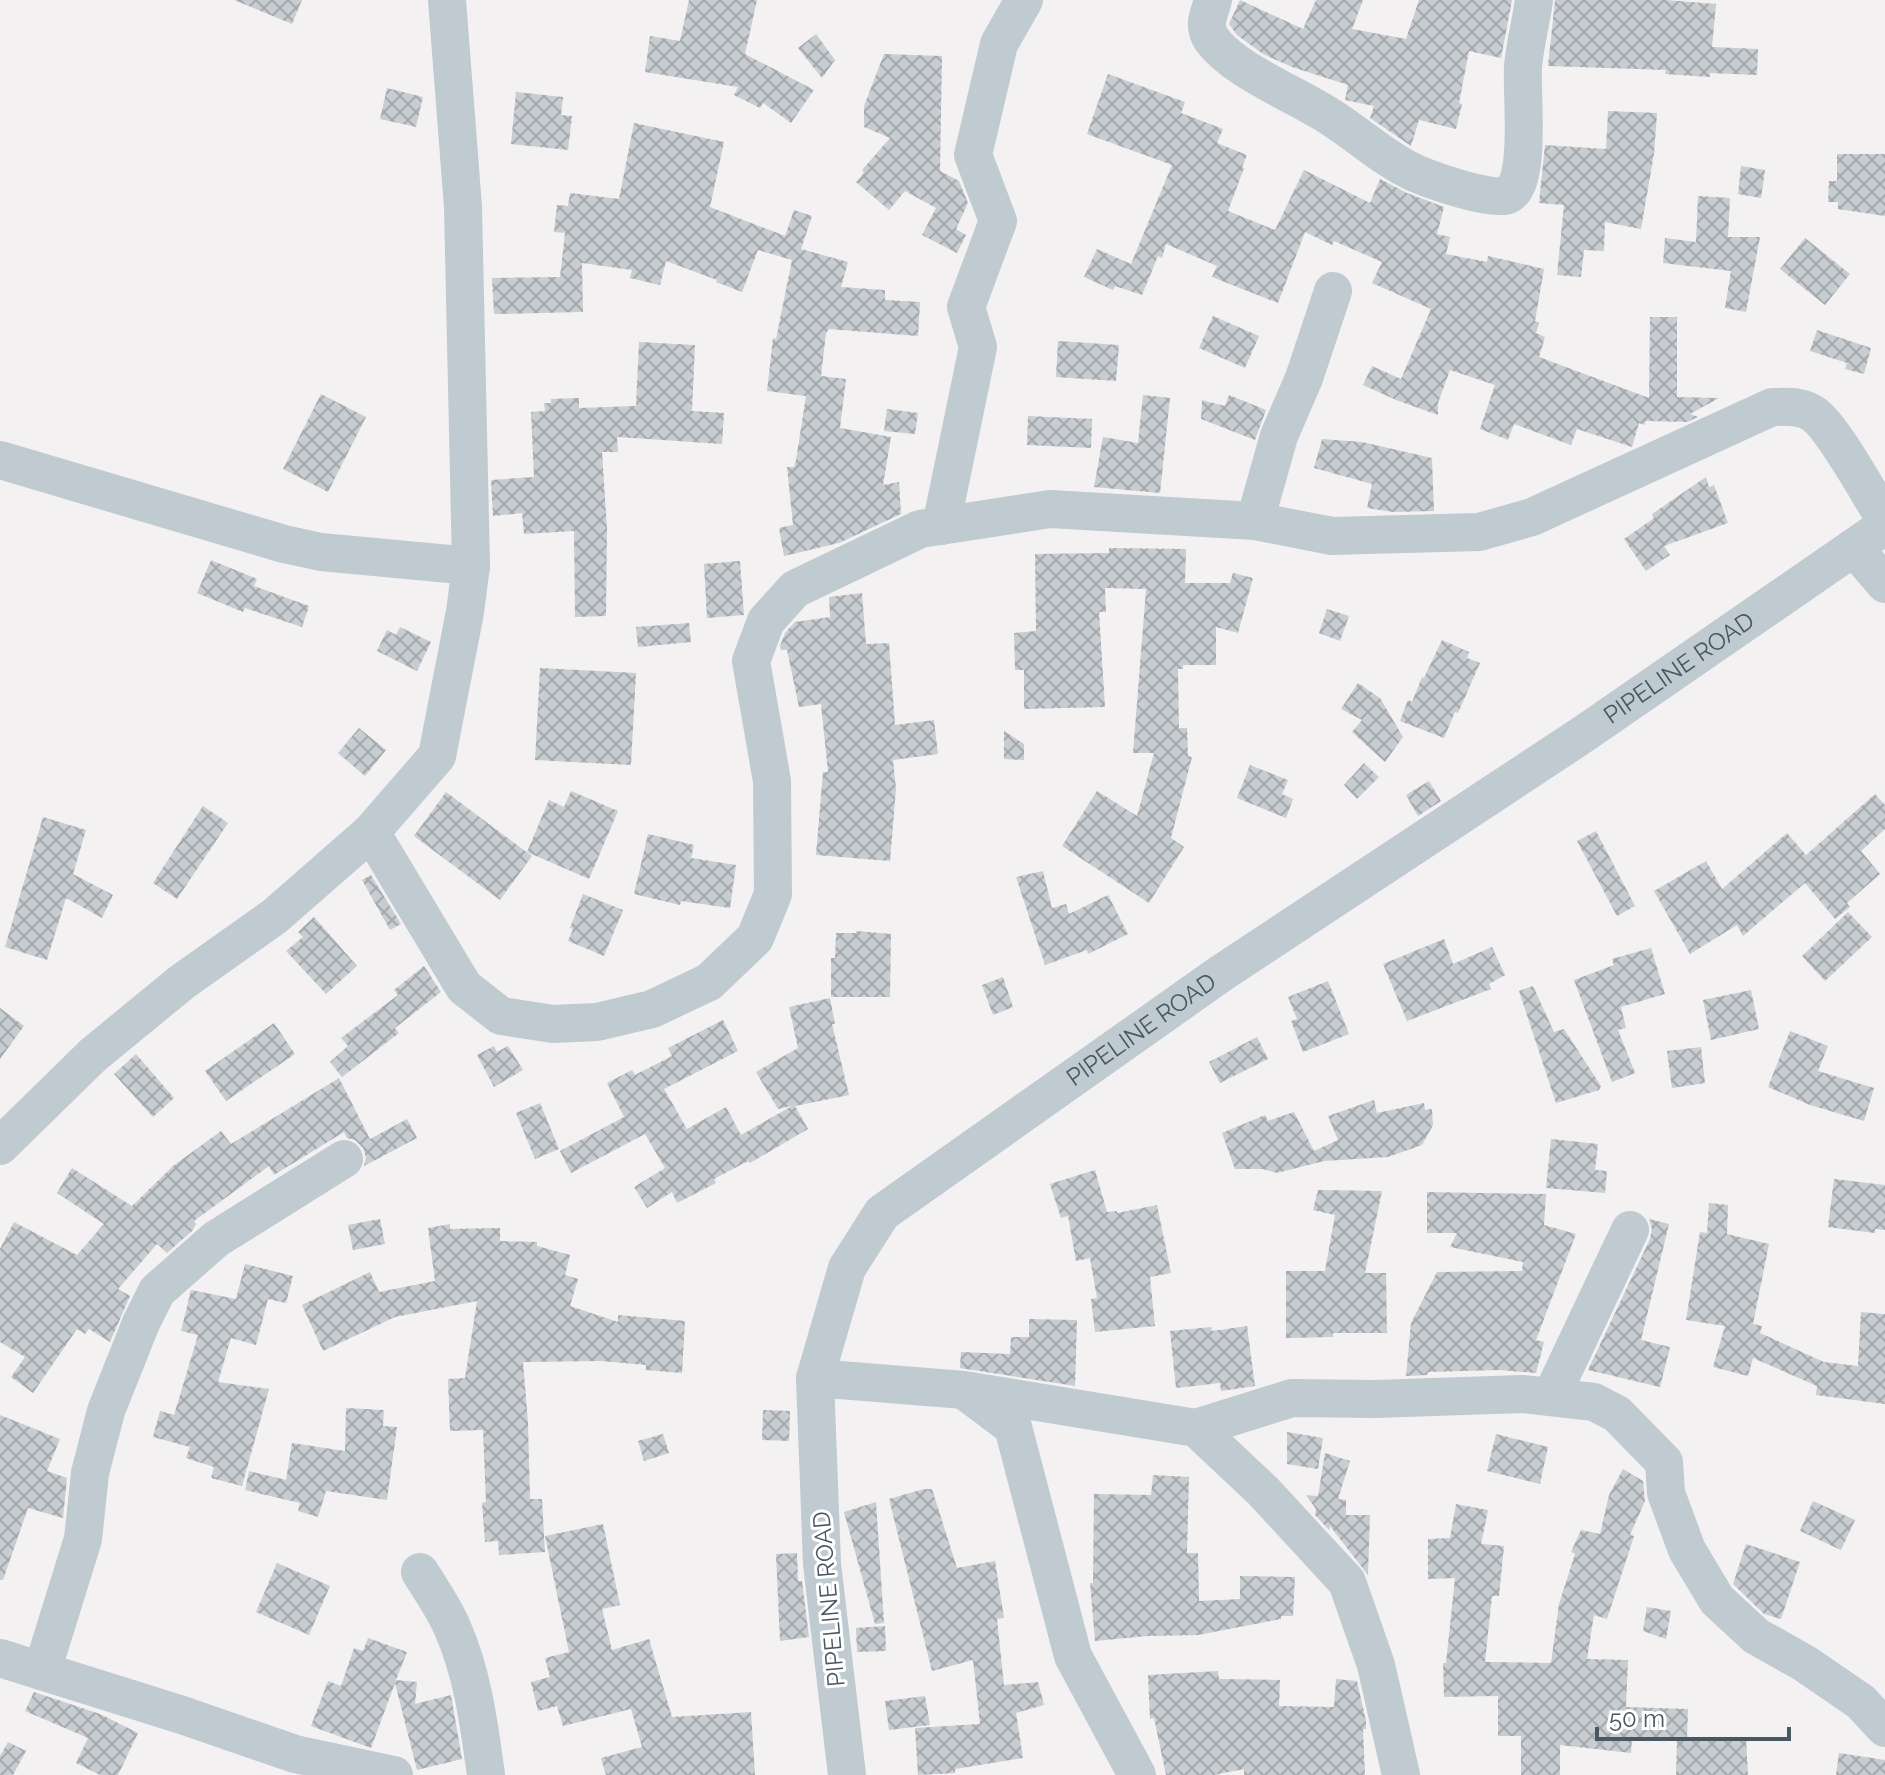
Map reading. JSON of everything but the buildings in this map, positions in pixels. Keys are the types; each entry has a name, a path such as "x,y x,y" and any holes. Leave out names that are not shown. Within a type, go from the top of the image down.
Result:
{"street":[{"path":"0,1146 93,1055 182,982 275,916 371,832 437,756 471,566 463,207 447,0"},
{"path":"941,526 978,347 966,307 998,221 973,155 999,44 1024,0"},
{"path":"1213,0 1205,22 1211,38 1231,59 1327,115 1413,172 1501,197 1511,194 1519,183 1524,156 1523,64 1534,0"},
{"path":"1255,521 1279,436 1304,378 1333,291"},
{"path":"371,832 464,987 501,1016 553,1024 597,1022 652,1009 709,982 755,938 773,894 772,781 751,661 766,621 795,589 920,529 1050,509 1255,521 1332,536 1479,532 1532,517 1772,407 1796,407 1814,414 1833,437 1885,519"},
{"path":"0,460 284,544 321,552 471,566"},
{"name":"PIPELINE ROAD","path":"847,1775 822,1564 815,1378 847,1268 882,1213 1223,972 1582,735 1885,526"},
{"path":"1855,549 1885,584"},
{"path":"42,1671 83,1539 90,1473 106,1411 157,1291 216,1239 344,1159"},
{"path":"1551,1397 1630,1230"},
{"path":"815,1378 964,1390 1196,1428 1292,1398 1375,1399 1522,1394 1594,1402 1617,1414 1664,1462 1666,1493 1687,1550 1717,1600 1756,1636 1804,1663 1861,1702 1885,1728"},
{"path":"964,1390 1013,1427 1073,1656 1137,1775"},
{"path":"1196,1428 1263,1491 1347,1582 1376,1665 1401,1775"},
{"path":"420,1572 451,1625 463,1655 477,1709 486,1775"},
{"path":"0,1658 297,1765 394,1775"}]}
